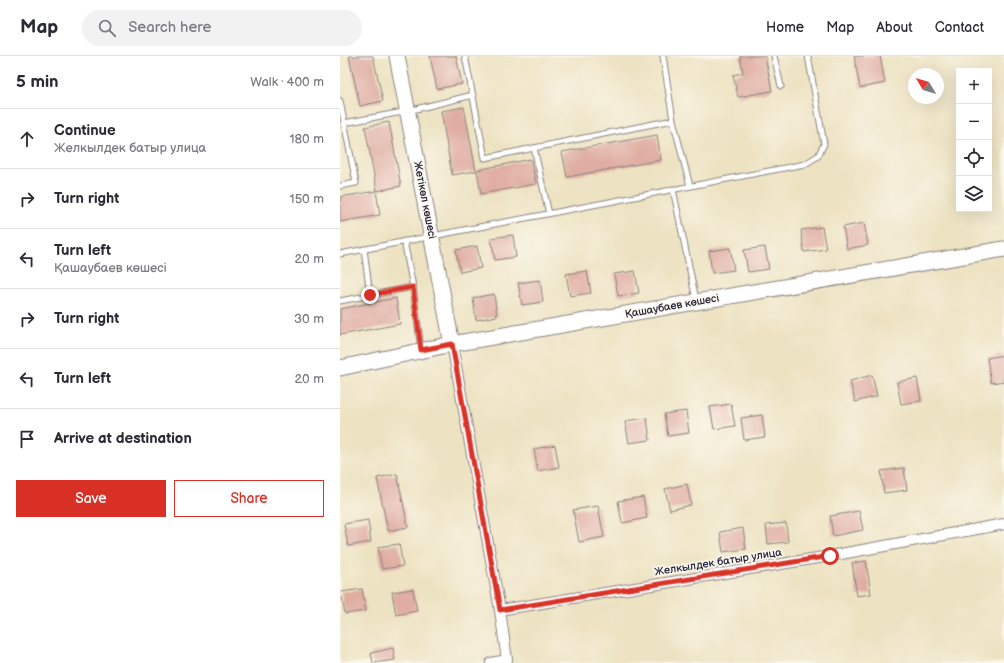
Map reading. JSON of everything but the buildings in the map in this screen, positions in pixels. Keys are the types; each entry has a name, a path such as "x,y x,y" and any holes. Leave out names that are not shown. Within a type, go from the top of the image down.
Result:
{"street":[{"name":"Жетікөл көшесі","path":"397,56 452,344"},
{"name":"Қашаубаев көшесі","path":"340,368 452,344 1004,249"},
{"path":"452,344 500,610 507,660 491,663"},
{"name":"Желкылдек батыр улица","path":"500,610 830,556 1004,524"}],"lane":[{"path":"465,56 485,158 673,120"},
{"path":"663,56 673,120 690,186"},
{"path":"774,56 781,86"},
{"path":"340,254 805,164 818,156 824,144 808,56"},
{"path":"344,123 408,111 473,95"},
{"path":"340,102 356,183 340,186"},
{"path":"534,148 549,214"},
{"path":"673,189 697,302"},
{"path":"404,241 413,287 421,350"},
{"path":"364,249 370,295"},
{"path":"340,301 413,287"}],"route":[{"path":"370,295 413,287 421,350 452,344 500,610 830,556"}]}
